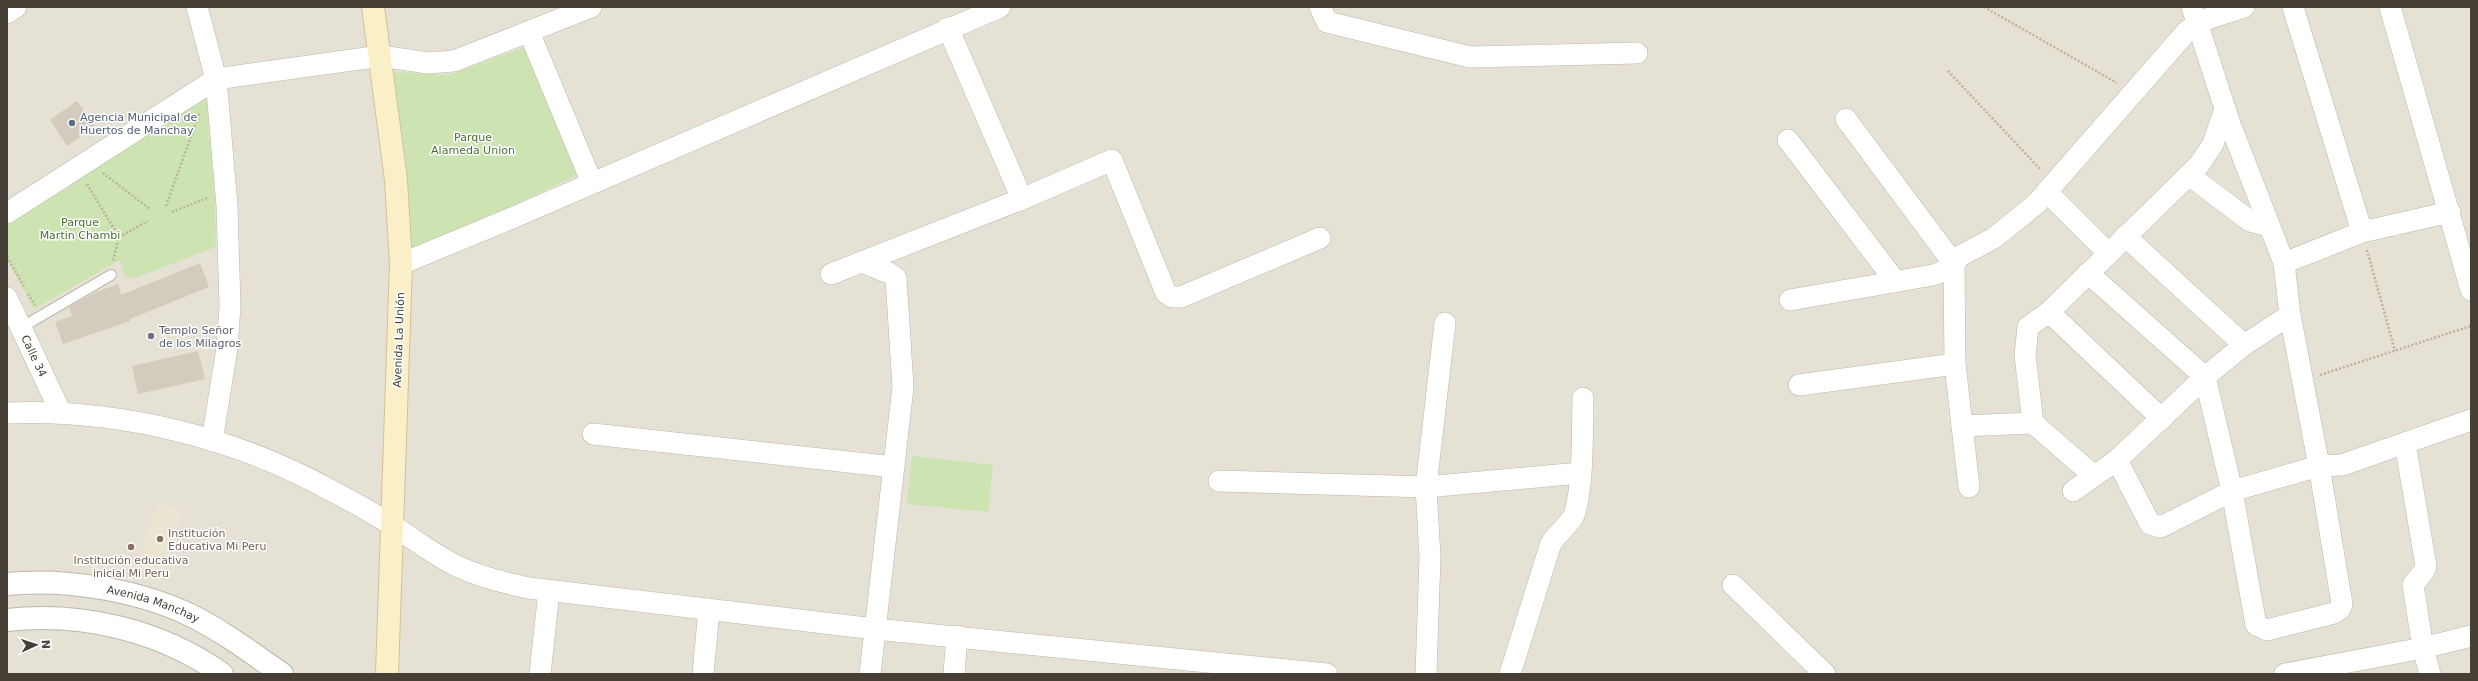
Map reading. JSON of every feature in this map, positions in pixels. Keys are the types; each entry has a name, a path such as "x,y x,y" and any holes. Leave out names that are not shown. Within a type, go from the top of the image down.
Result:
{"main road":[{"name":"Avenida La Unión","path":"373,7 396,180 401,264 387,674"}],"street":[{"path":"7,13 16,7"},
{"path":"197,7 216,79 227,206 230,306 227,348 212,441"},
{"path":"7,213 216,79 380,56 428,63 454,61 591,7"},
{"path":"401,264 592,183 948,28 1000,7"},
{"path":"1320,7 1328,22 1470,57 1637,53"},
{"path":"1790,300 1933,275 1954,264 1960,256 2003,231 2048,192 2179,39 2195,16 2244,7"},
{"path":"2293,7 2362,232"},
{"path":"2390,7 2450,212 2471,290"},
{"path":"2088,273 2205,377 2232,492 2256,625 2267,630 2334,613 2340,609 2342,604 2320,466 2290,315 2284,263 2225,109 2195,16"},
{"path":"948,28 1022,199"},
{"path":"529,32 592,183"},
{"path":"2094,476 2033,423 2025,362 2025,341 2028,327 2049,312 2208,155 2225,109"},
{"path":"1846,119 1954,264 1955,364 1969,487"},
{"path":"1788,140 1896,282"},
{"path":"831,274 1022,199 1112,160 1166,293 1172,297 1181,297 1320,238"},
{"path":"2189,175 2250,221 2269,226"},
{"path":"2048,192 2108,253"},
{"path":"2284,263 2362,232 2450,212"},
{"path":"2125,236 2244,345"},
{"path":"862,262 893,275 898,282 903,387 870,674"},
{"name":"Calle 34","path":"7,298 61,412"},
{"path":"2049,312 2162,419"},
{"path":"2073,492 2117,460 2205,377 2244,345 2290,315"},
{"path":"1426,674 1430,563 1426,487 1446,323"},
{"path":"1799,385 1955,364"},
{"path":"1510,674 1550,546 1554,537 1574,514 1580,473 1583,398"},
{"path":"7,413 61,412 138,423 212,441 304,477 393,525 455,565 472,573 508,584 549,591 875,629 1327,674"},
{"path":"2117,460 2150,524 2155,527 2161,527 2232,492 2320,466 2342,465 2471,420"},
{"path":"1962,426 2033,423"},
{"path":"593,434 894,467"},
{"path":"2405,443 2426,566 2413,586 2423,648 2430,674"},
{"path":"1219,481 1426,487 1580,473"},
{"name":"Avenida Manchay","path":"7,584 37,582 84,586 156,602 208,624 282,674"},
{"path":"1733,585 1825,674"},
{"path":"540,674 549,591"},
{"path":"703,674 709,609"},
{"path":"7,620 65,619 117,627 168,644 191,654 222,674"},
{"path":"954,674 957,636"},
{"path":"2285,674 2423,648 2471,636"}],"lane":[{"path":"22,327 111,275"}],"path":[{"path":"1984,7 2133,92"},
{"path":"1948,71 2042,172"},
{"path":"166,206 199,112"},
{"path":"102,172 150,209"},
{"path":"82,177 119,237 113,261 107,265"},
{"path":"172,212 213,196"},
{"path":"119,237 148,221"},
{"path":"2362,232 2394,351"},
{"path":"7,257 35,306 42,303"},
{"path":"2303,381 2471,326"}],"shaded area":[{"path":"7,7 2471,7 2471,674 7,674"},
{"name":"Institución Educativa Mi Peru","path":"156,503 182,511 164,575 138,568"}],"green space":[{"name":"Parque Alameda Union","path":"527,46 579,174 433,244 407,248 393,72 449,75"},
{"name":"Parque Martin Chambi","path":"206,94 215,198 216,247 132,279 125,276 120,260 34,309 7,260 7,219"},
{"path":"912,456 993,465 988,512 907,504"}],"building":[{"name":"Agencia Municipal de Huertos de Manchay","path":"77,101 95,126 67,146 50,120"},
{"path":"200,263 209,287 130,319 130,321 63,344 55,322 72,316 69,307 94,293 118,284 121,295"},
{"path":"198,351 205,379 138,394 132,366"}],"place":[{"name":"Agencia Municipal de Huertos de Manchay","path":"72,123"},
{"name":"Templo Señor de los Milagros","path":"151,336"},
{"name":"Institución Educativa Mi Peru","path":"160,539"},
{"name":"Institución educativa inicial Mi Peru","path":"131,547"}]}
